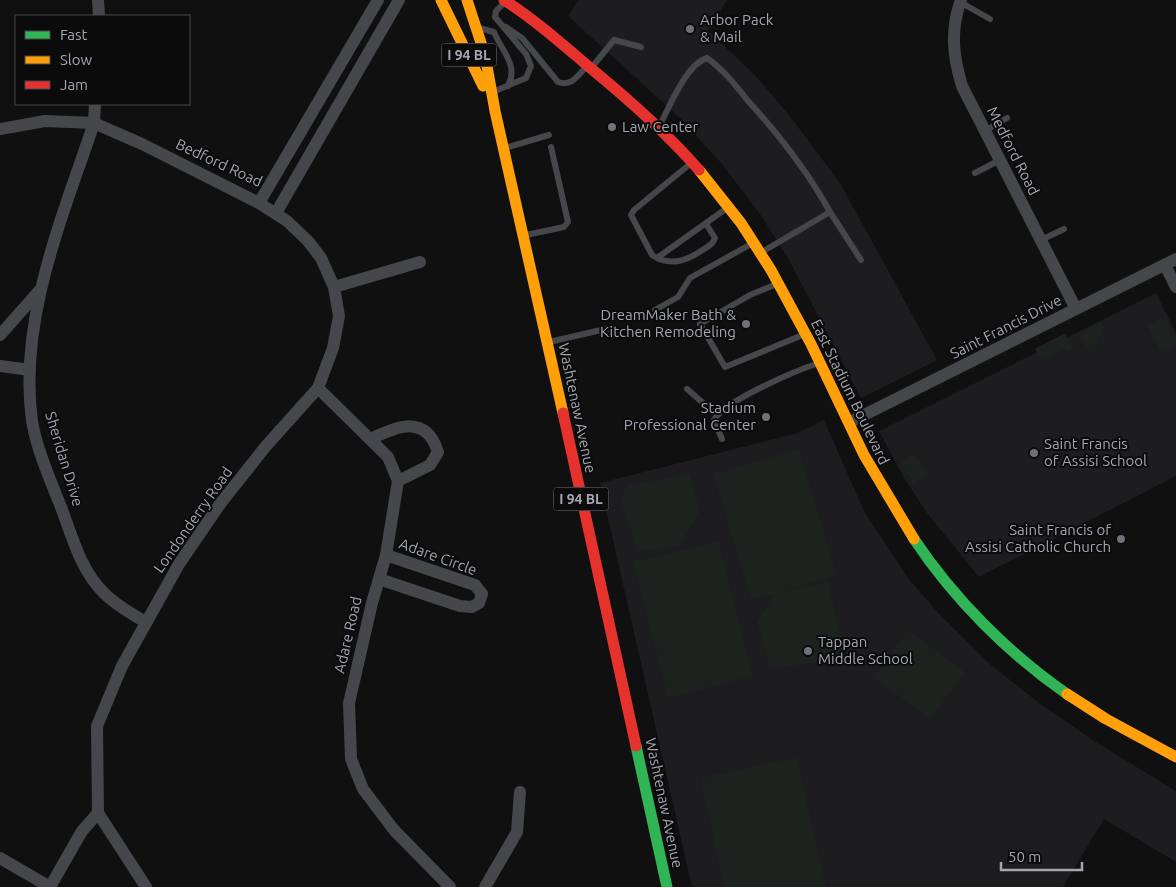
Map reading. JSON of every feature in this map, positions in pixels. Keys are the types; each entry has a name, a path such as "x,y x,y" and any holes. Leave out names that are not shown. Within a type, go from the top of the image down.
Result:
{"main road":[{"name":"Washtenaw Avenue","path":"441,0 495,111"},
{"name":"Washtenaw Avenue","path":"467,0 478,28 493,92 495,111 548,342 667,887"},
{"name":"East Stadium Boulevard","path":"508,0 589,66 659,127 693,162 729,207 761,252 805,333 876,477 906,528 942,575 984,624 1040,672 1083,705 1176,757"}],"street":[{"path":"98,0 98,15"},
{"name":"Bedford Road","path":"0,129 45,121 94,123 142,144 259,203 378,0"},
{"path":"276,213 400,0"},
{"name":"Medford Road","path":"961,1 953,32 956,66 962,86 1076,309"},
{"path":"346,54 363,64"},
{"name":"Sheridan Drive","path":"95,105 94,123 36,304 30,370 32,422 50,478 83,563 103,593 146,622"},
{"name":"Londonderry Road","path":"98,813 97,726 122,666 179,564 220,504 266,446 318,388 333,348 339,316 334,287 321,258 308,241 276,213 259,203"},
{"path":"334,287 420,262"},
{"path":"1171,262 1176,287"},
{"name":"Saint Francis Drive","path":"850,422 1171,262"},
{"path":"0,335 41,288"},
{"path":"0,366 30,370"},
{"path":"318,388 388,457 398,481 430,466 438,452 434,441 423,430 413,425 401,426 370,439"},
{"name":"Adare Road","path":"398,481 386,555 372,602 349,703 351,759 363,788 394,830 450,887"},
{"name":"Adare Circle","path":"379,579 460,606 472,607 479,603 482,594 475,585 386,555"},
{"path":"485,887 516,832 520,792"},
{"path":"0,858 50,887 82,831 98,813 146,887"}],"lane":[{"path":"493,92 520,82 529,73 530,59 498,22 495,14 508,0"},
{"path":"961,1 990,19"},
{"path":"498,22 522,38 537,58 549,69 555,79 561,83 574,80 614,40 641,47"},
{"path":"478,28 494,32 499,46 512,62 512,78 508,86"},
{"path":"523,50 537,58"},
{"path":"659,127 678,89 699,60 707,58 729,76 772,126 814,182 830,212 861,260"},
{"path":"985,131 1007,118"},
{"path":"504,149 549,135"},
{"path":"524,235 564,227 568,222 551,147"},
{"path":"975,172 1000,160"},
{"path":"693,162 634,210 631,215 648,250 657,258 670,261 689,260 713,243 715,238 706,224"},
{"path":"657,258 729,207"},
{"path":"761,252 830,212"},
{"path":"1041,240 1064,229"},
{"path":"655,310 678,297 690,278 754,242"},
{"path":"778,283 750,295 700,324 725,367 805,333"},
{"path":"548,342 610,328"},
{"path":"722,439 714,420 727,406 792,373 820,363"},
{"path":"687,389 717,415"}],"shaded area":[{"path":"578,0 727,0 708,31 754,74 789,115 840,183 937,360 861,398 787,256 760,214 722,164 680,118 568,16"},
{"name":"Saint Francis of Assisi School","path":"1156,293 1176,333 1176,476 979,577 927,513 904,478 879,431"},
{"path":"1165,317 1176,339 1176,345 1161,353 1147,325"},
{"path":"1101,322 1104,327 1096,346 1098,350 1093,353 1088,350 1079,334"},
{"path":"1065,333 1073,348 1066,352 1065,349 1042,361 1035,349"},
{"name":"Tappan Middle School","path":"824,420 864,511 908,578 938,613 990,664 1039,703 1094,741 1176,791 1176,862 1104,819 1063,887 692,887 600,483 798,433"},
{"path":"799,449 837,575 783,591 828,582 844,650 839,659 770,669 757,622 774,594 751,600 713,474"},
{"path":"914,453 928,475 913,484 900,462"},
{"path":"690,474 700,511 679,546 638,552 620,500 627,485"},
{"path":"719,541 753,676 668,698 633,562"},
{"path":"908,630 965,672 930,719 873,677"},
{"path":"797,757 826,887 724,887 700,778"}],"traffic: fast":[{"path":"914,539 946,583 983,624 1024,661 1067,694"},
{"path":"636,746 667,887"}],"traffic: slow":[{"path":"441,0 483,86"},
{"path":"467,0 485,55 495,111 563,413"},
{"path":"699,170 741,223 771,270 811,344 864,455 914,539"},
{"path":"1067,694 1106,719 1176,757"}],"traffic: jam":[{"path":"504,0 547,31 632,103 699,170"},
{"path":"563,413 636,746"}],"place":[{"name":"Arbor Pack & Mail","path":"690,29"},
{"name":"Law Center","path":"612,127"},
{"name":"DreamMaker Bath & Kitchen Remodeling","path":"746,324"},
{"name":"Stadium Professional Center","path":"766,417"},
{"name":"Saint Francis of Assisi School","path":"1034,453"},
{"name":"Saint Francis of Assisi Catholic Church","path":"1121,539"},
{"name":"Tappan Middle School","path":"808,651"}]}
